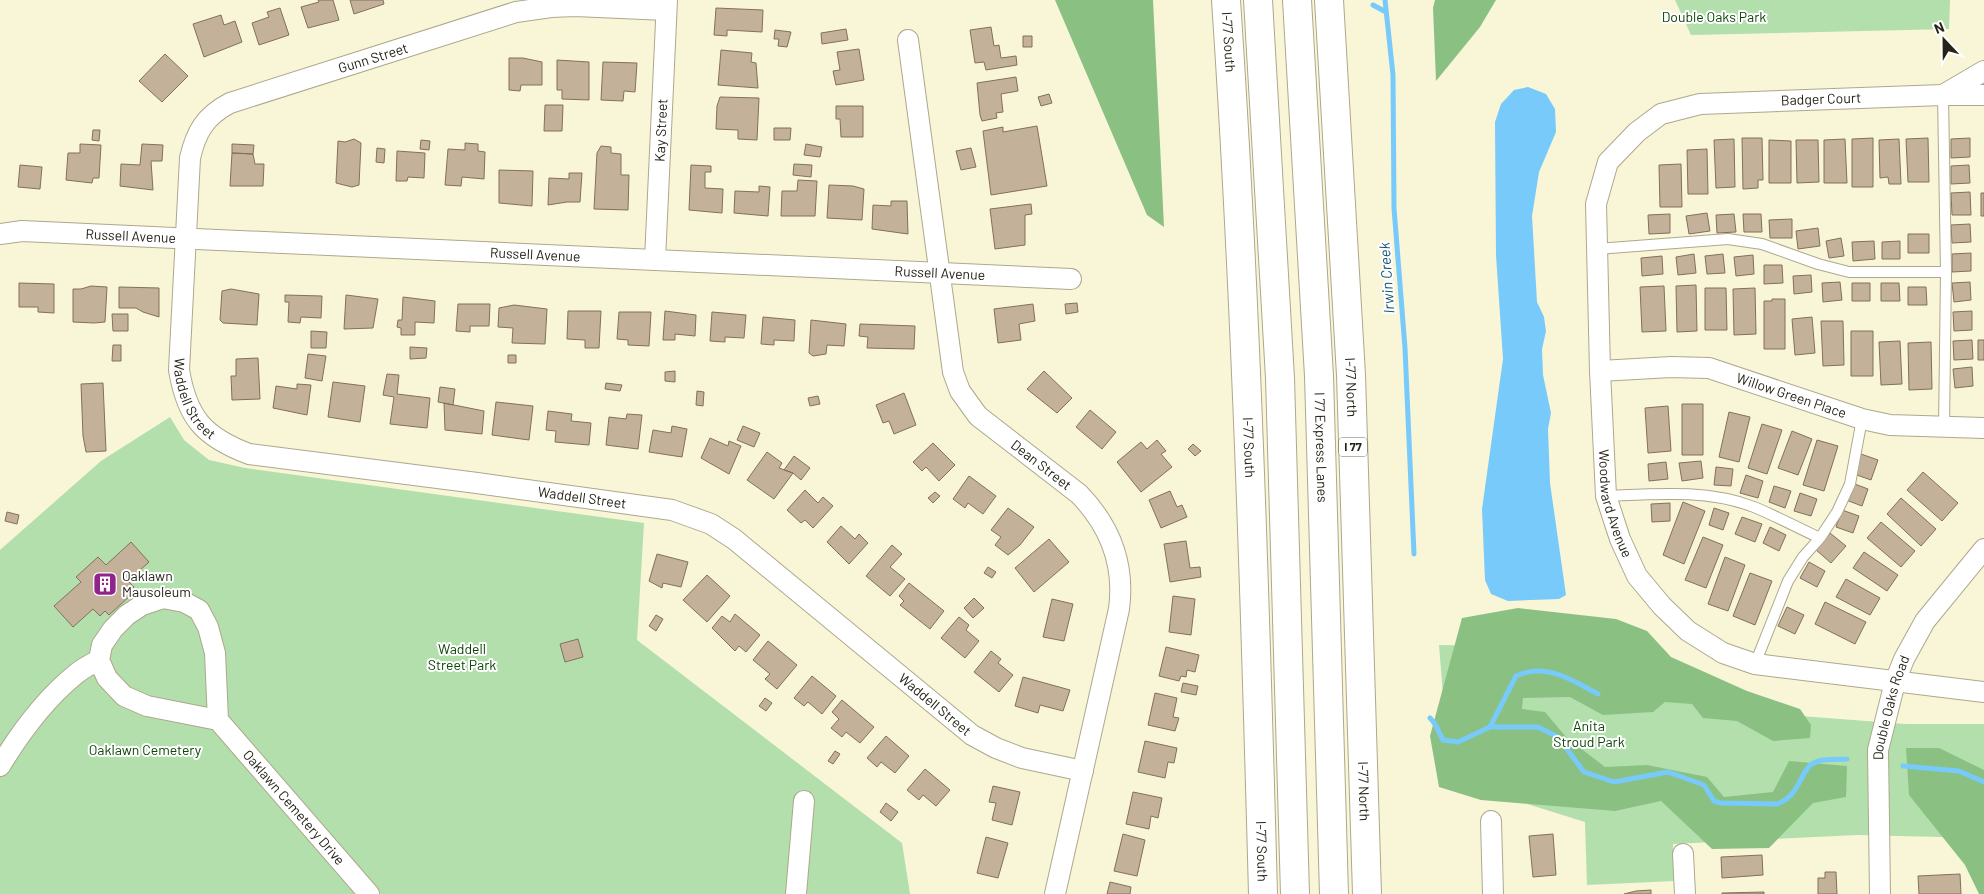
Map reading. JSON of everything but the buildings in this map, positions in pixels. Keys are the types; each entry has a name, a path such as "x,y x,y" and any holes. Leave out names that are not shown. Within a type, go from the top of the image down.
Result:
{"highway":[{"name":"I-77 South","path":"1226,0 1235,133 1252,485 1263,894"},
{"path":"1258,0 1280,378 1296,894"},
{"name":"I 77 Express Lanes","path":"1297,0 1319,376 1334,894"},
{"name":"I-77 North","path":"1329,0 1351,375 1367,894"}],"street":[{"name":"Gunn Street","path":"186,238 190,158 195,138 199,129 212,114 230,102 516,12 567,6 666,5"},
{"name":"Kay Street","path":"655,260 666,5"},
{"name":"Dean Street","path":"908,40 953,372 960,391 978,416 1079,494 1110,537 1118,560 1121,580 1119,609 1055,894"},
{"name":"Badger Court","path":"1943,95 1984,71"},
{"name":"Badger Court","path":"1700,104 1984,95"},
{"name":"Woodward Avenue","path":"1700,104 1661,114 1637,132 1608,162 1596,204 1600,371 1606,496 1620,539 1637,576 1662,606 1688,631 1723,653 1755,664 1984,692"},
{"name":"Russell Avenue","path":"0,234 22,231 1072,279"},
{"name":"Waddell Street","path":"186,238 180,370 183,392 192,413 199,423 227,446 249,454 662,509 698,518 734,539 972,735 996,748 1022,758 1083,771"},
{"name":"Willow Green Place","path":"1600,371 1709,368 1862,418 1890,425 1984,428"},
{"name":"Double Oaks Road","path":"1880,894 1878,750 1895,682 1904,659 1925,621 1984,549"},
{"path":"163,598 184,602 198,610 208,627 215,653 218,720 147,706 124,696 107,678 99,660 102,645 113,629 127,615 142,605 163,598"},
{"path":"0,766 13,745 41,708 76,674 99,660"},
{"name":"Oaklawn Cemetery Drive","path":"218,720 369,894"},
{"path":"796,894 804,801"},
{"path":"1491,821 1493,894"},
{"path":"1684,854 1685,894"}],"lane":[{"path":"1943,95 1946,272 1944,428"},
{"path":"1597,249 1728,239 1762,244 1818,264 1849,272 1946,272"},
{"path":"1755,664 1788,581 1803,557 1820,538 1837,512 1850,484 1862,418"},
{"path":"1606,496 1680,494 1718,498 1753,507 1820,538"}],"green space":[{"path":"1055,0 1153,0 1164,227 1147,215"},
{"path":"1435,0 1496,0 1480,27 1436,81 1433,8"},
{"name":"Double Oaks Park","path":"1675,0 1950,0 1949,29 1691,35"},
{"path":"170,417 184,440 209,460 245,468 644,523 637,640 902,843 910,894 0,894 0,550 101,461"},
{"path":"1518,608 1616,619 1647,631 1671,657 1747,691 1800,709 1811,725 1810,738 1773,741 1737,721 1703,718 1692,704 1665,702 1653,712 1603,715 1570,697 1523,698 1522,709 1545,712 1566,737 1605,767 1647,765 1707,777 1724,797 1773,792 1789,761 1847,766 1846,797 1813,803 1769,848 1712,849 1661,801 1615,811 1481,800 1439,787 1430,736 1462,618"},
{"name":"Anita Stroud Park","path":"1439,645 1614,648 1723,710 1905,724 1984,724 1984,838 1857,835 1673,844 1674,881 1587,885 1585,822 1450,780"},
{"path":"1906,748 1939,748 1984,770 1984,894 1979,894 1965,865 1909,795"}],"water":[{"path":"1528,87 1546,94 1555,109 1556,132 1539,172 1532,216 1537,302 1544,317 1546,331 1542,349 1543,375 1551,413 1548,429 1550,483 1566,595 1559,599 1508,601 1491,594 1485,580 1482,509 1503,359 1496,255 1495,122 1501,104 1514,90"}],"waterway":[{"name":"Irwin Creek","path":"1385,0 1393,75 1394,208 1405,348 1414,554"},
{"path":"1373,5 1386,12"},
{"path":"1490,727 1516,676 1527,672 1538,671 1558,674 1598,694"},
{"path":"1430,718 1436,725 1443,740 1458,742 1490,727 1538,727 1558,737 1584,772 1614,782 1668,772 1704,785 1714,801 1721,803 1777,804 1791,794 1811,765 1823,760 1847,759"},
{"path":"1903,766 1959,771 1984,782"}],"place":[{"name":"Oaklawn Mausoleum","path":"105,584"}],"park label":[{"name":"Waddell Street Park","path":"462,658"},
{"name":"Oaklawn Cemetery","path":"145,750"}]}
